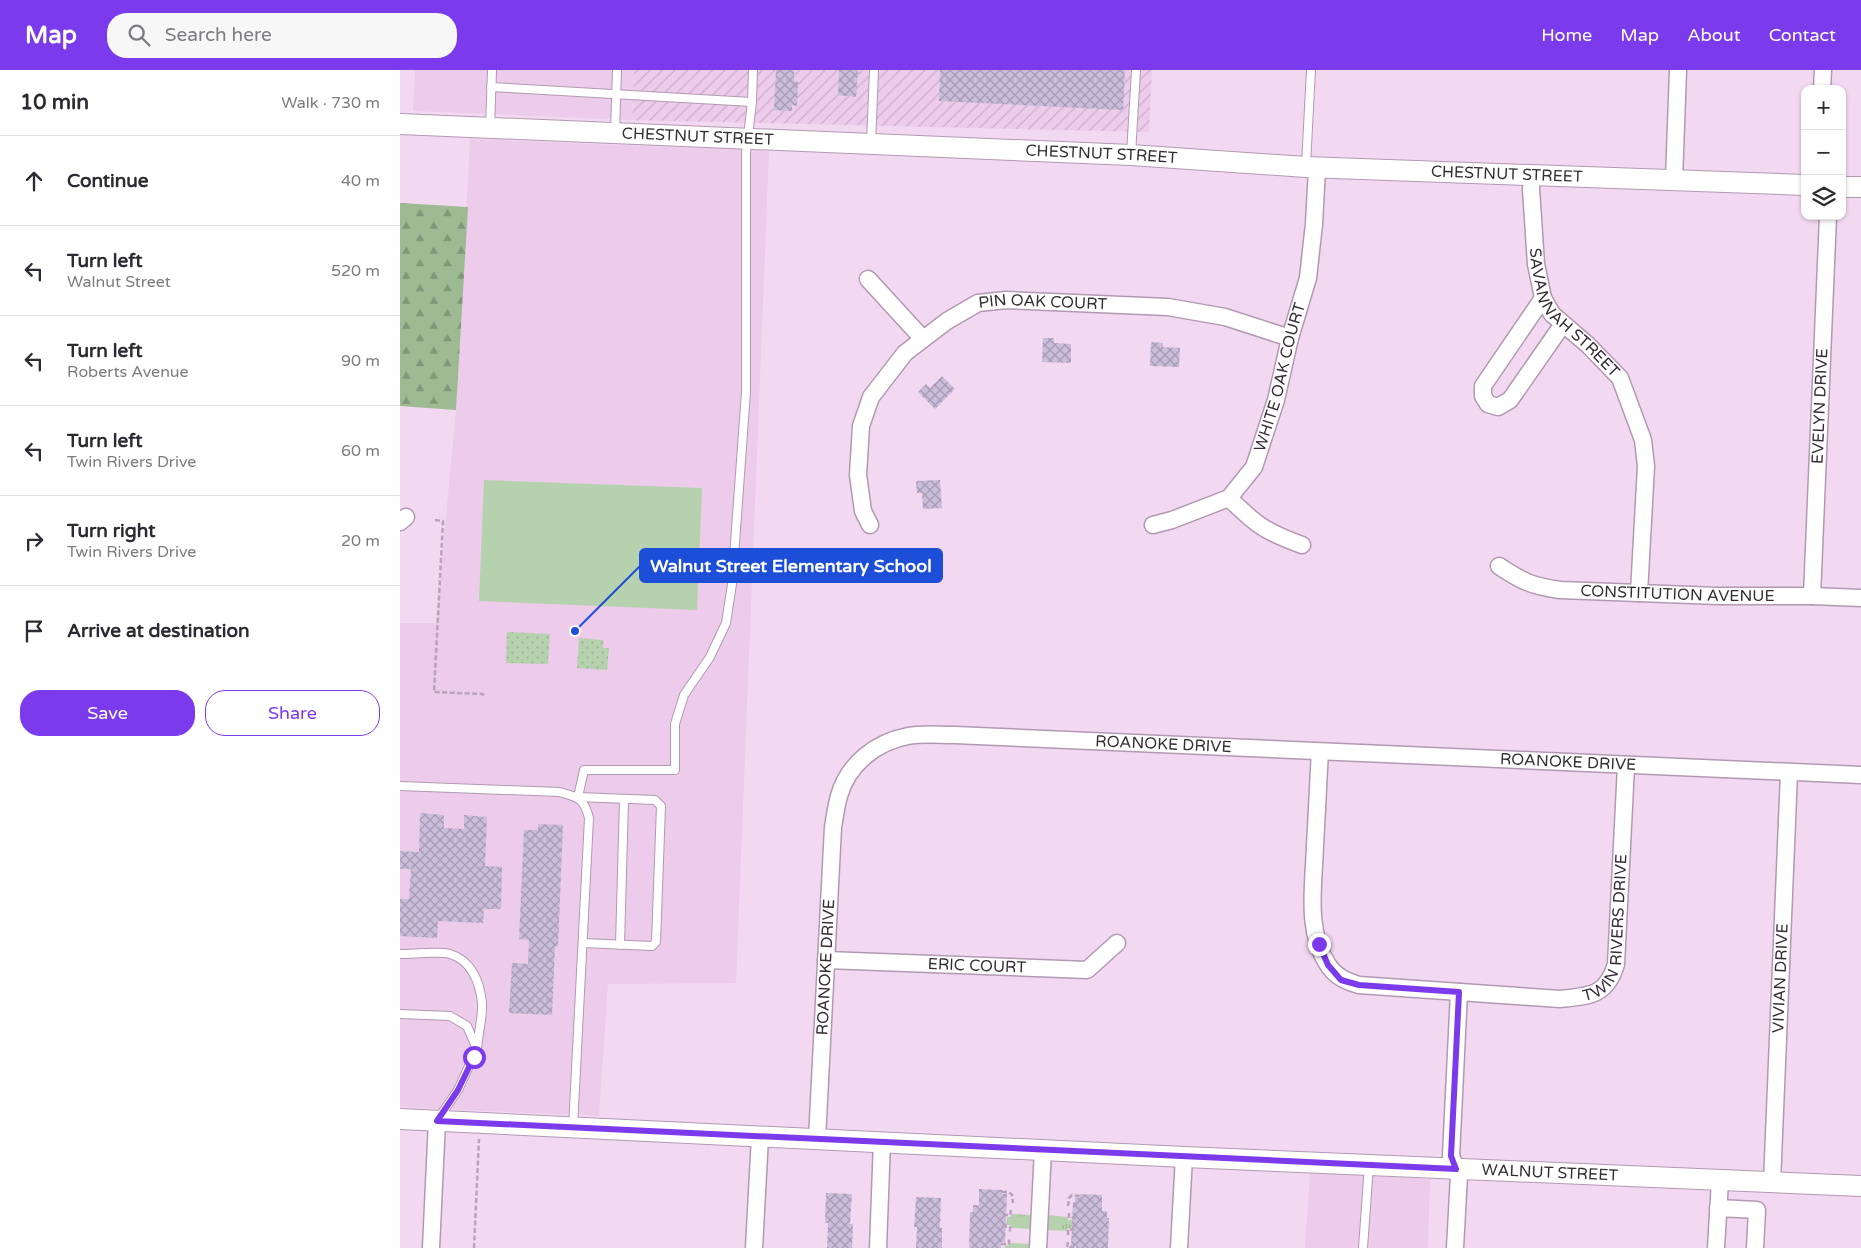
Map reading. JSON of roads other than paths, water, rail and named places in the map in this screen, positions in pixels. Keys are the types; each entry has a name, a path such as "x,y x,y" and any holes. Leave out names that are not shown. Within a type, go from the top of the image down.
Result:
{"street":[{"path":"1674,180 1678,70"},
{"path":"1822,85 1823,70"},
{"name":"CHESTNUT STREET","path":"400,124 1131,154 1312,168 1801,185"},
{"name":"WHITE OAK COURT","path":"1229,498 1254,467 1276,400 1290,338 1308,278 1314,224 1312,168"},
{"name":"SAVANNAH STREET","path":"1532,175 1531,188 1536,264 1543,298 1552,314 1620,378 1643,440 1646,466 1638,593"},
{"path":"1846,186 1861,187"},
{"name":"EVELYN DRIVE","path":"1812,596 1828,220"},
{"path":"868,279 923,339"},
{"path":"1543,298 1483,386 1483,396 1488,404 1498,407 1510,400 1563,324"},
{"name":"PIN OAK COURT","path":"870,525 863,511 858,475 862,426 871,397 905,353 947,321 978,303 1006,300 1168,307 1225,317 1290,338"},
{"path":"1153,526 1229,498 1260,527 1302,545"},
{"name":"CONSTITUTION AVENUE","path":"1499,566 1518,578 1537,586 1560,590 1718,596 1861,598"},
{"name":"ROANOKE DRIVE","path":"817,1140 833,827 839,796 847,777 858,763 876,747 909,736 955,735 1861,775"},
{"name":"TWIN RIVERS DRIVE","path":"1320,752 1313,902 1314,927 1328,965 1341,980 1359,985 1560,999 1587,996 1598,992 1613,975 1616,964 1626,766"},
{"name":"VIVIAN DRIVE","path":"1772,1183 1789,773"},
{"name":"ERIC COURT","path":"826,960 1087,970 1117,943"},
{"path":"1455,1248 1459,1176 1451,1156 1459,992"},
{"name":"WALNUT STREET","path":"400,1119 1184,1157 1861,1186"},
{"path":"431,1248 437,1121"},
{"path":"754,1248 760,1137"},
{"path":"878,1248 882,1141"},
{"path":"1038,1248 1043,1150"},
{"path":"1179,1248 1184,1157"},
{"path":"1716,1248 1720,1181"},
{"path":"1718,1208 1757,1210 1755,1248"}],"lane":[{"path":"490,128 492,70"},
{"path":"614,132 617,70"},
{"path":"578,797 584,770 675,770 675,724 684,695 710,657 726,623 734,564 746,392 746,153 752,102 753,70"},
{"path":"871,144 874,70"},
{"path":"1131,154 1136,70"},
{"path":"1311,70 1312,168"},
{"path":"491,87 752,102"},
{"path":"400,786 559,792 578,797 655,800 661,806 656,942 652,946 583,944"},
{"path":"573,1127 589,818 586,806 578,797"},
{"path":"620,945 624,799"},
{"path":"400,954 449,954 463,960 471,969 476,979 482,1003 477,1049 458,1090 437,1121"},
{"path":"400,1014 450,1016 467,1026 477,1049"},
{"path":"1363,1248 1369,1165"}],"place":[{"name":"Walnut Street Elementary School","path":"575,631"}]}
